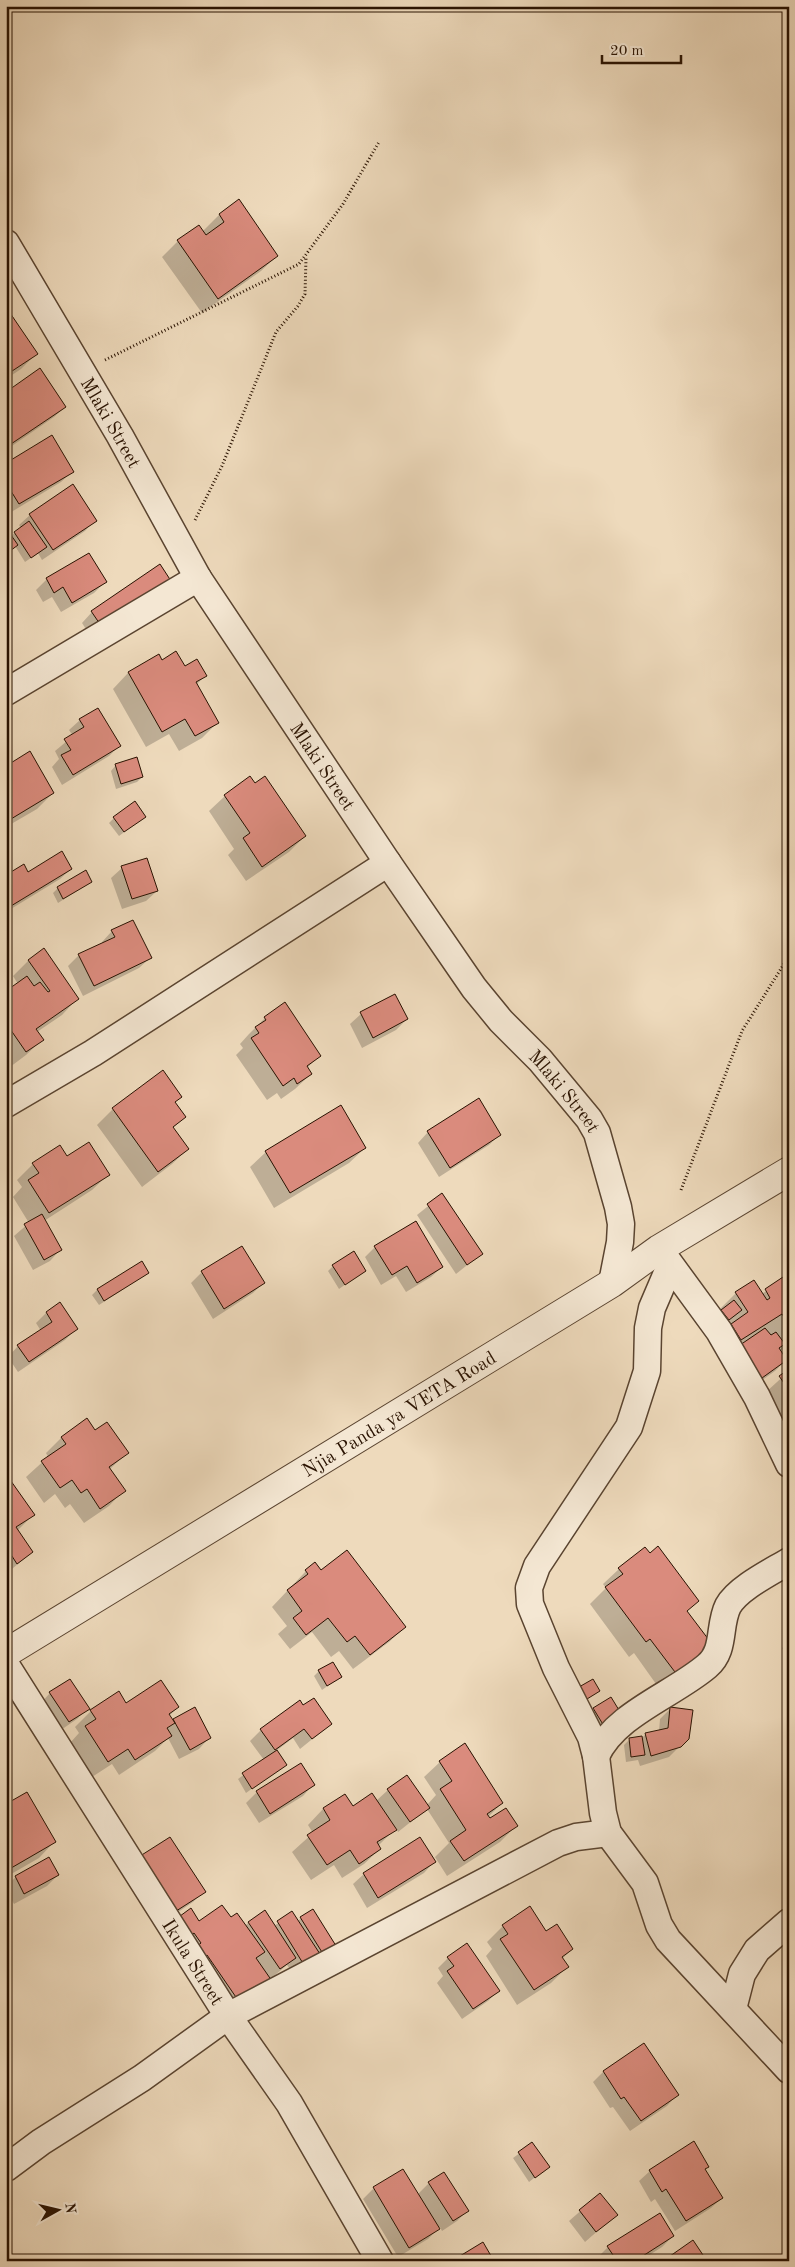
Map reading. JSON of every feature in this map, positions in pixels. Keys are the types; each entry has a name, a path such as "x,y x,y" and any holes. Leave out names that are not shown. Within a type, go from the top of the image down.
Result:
{"street":[{"name":"Mlaki Street","path":"6,244 120,436 198,578 388,863 474,988 500,1021 540,1060 580,1106 597,1133 621,1224 612,1283"},
{"path":"6,692 198,578"},
{"path":"6,1104 93,1053 388,863"},
{"name":"Njia Panda ya VETA Road","path":"6,1654 612,1283 665,1258 789,1171"},
{"path":"665,1258 719,1330 757,1397 789,1464"},
{"path":"665,1258 648,1328 647,1371 629,1427 537,1566 530,1588 530,1604 556,1668 584,1722 596,1756 603,1813 608,1833 645,1883 659,1925 668,1940 789,2070"},
{"path":"596,1756 606,1737 707,1666 717,1656 728,1608 736,1596 789,1561"},
{"name":"Ikula Street","path":"6,1664 228,2016 289,2103 380,2261"},
{"path":"6,2168 41,2142 142,2078 228,2016 558,1842 576,1837 608,1833"},
{"path":"733,2009 742,1974 756,1950 789,1922"}],"path":[{"path":"82,372 290,270 306,258 343,204 379,142"},
{"path":"181,547 222,466 276,332 298,306 305,294 306,258"},
{"path":"681,1190 742,1031 789,956"}],"building":[{"path":"239,199 278,256 218,299 177,240 199,225 206,235 224,222 219,214"},
{"path":"6,307 38,354 6,375"},
{"path":"40,368 66,407 11,444 6,437 6,392"},
{"path":"52,435 74,472 19,504 6,483 6,463"},
{"path":"73,484 97,521 53,550 29,514"},
{"path":"29,521 47,547 31,558 14,532"},
{"path":"6,528 18,545 6,554"},
{"path":"89,553 107,582 72,603 63,587 54,593 46,578"},
{"path":"160,564 173,584 104,630 91,611"},
{"path":"176,651 185,666 197,659 207,676 196,682 219,723 195,736 185,719 162,732 128,672 159,654 162,660"},
{"path":"98,708 121,746 73,775 61,755 71,750 64,739 84,727 79,719"},
{"path":"30,751 54,793 6,822 6,766"},
{"path":"137,757 143,777 121,784 115,764"},
{"path":"250,776 255,783 265,776 306,836 262,867 243,838 250,833 224,795"},
{"path":"135,801 146,817 124,832 113,817"},
{"path":"62,851 72,869 6,909 6,875 24,864 28,872"},
{"path":"147,858 158,891 132,899 121,866"},
{"path":"86,870 92,882 63,899 57,887"},
{"path":"133,920 152,958 94,986 78,954 115,937 111,930"},
{"path":"44,948 79,999 36,1029 44,1040 26,1052 6,1023 6,991 27,976 34,986 40,982 48,992 50,991 28,960"},
{"path":"395,994 408,1019 373,1038 360,1012"},
{"path":"285,1002 321,1056 307,1066 312,1074 297,1084 294,1078 283,1086 251,1038 259,1033 255,1027 266,1020 264,1017"},
{"path":"163,1070 182,1097 175,1102 186,1117 173,1127 189,1149 158,1172 112,1108"},
{"path":"479,1098 501,1135 450,1168 427,1131"},
{"path":"341,1105 366,1148 290,1193 265,1151"},
{"path":"89,1142 110,1175 49,1213 28,1180 39,1173 32,1163 60,1145 67,1156"},
{"path":"442,1193 483,1254 467,1265 427,1204"},
{"path":"42,1214 62,1250 44,1260 24,1224"},
{"path":"416,1221 443,1267 417,1283 407,1266 392,1275 374,1246"},
{"path":"242,1246 265,1283 224,1309 201,1271"},
{"path":"354,1251 366,1271 345,1285 332,1265"},
{"path":"142,1261 149,1273 104,1301 97,1289"},
{"path":"789,1273 789,1324 782,1314 741,1340 731,1324 748,1312 735,1292 754,1280 767,1300 770,1298 765,1289"},
{"path":"734,1300 742,1310 729,1320 721,1310"},
{"path":"60,1302 78,1329 29,1362 17,1345 52,1322 46,1312"},
{"path":"765,1328 771,1335 776,1332 785,1344 779,1348 787,1360 762,1378 740,1345"},
{"path":"789,1369 789,1390 779,1376"},
{"path":"87,1418 95,1430 107,1422 129,1453 109,1467 126,1491 100,1509 87,1489 81,1493 72,1480 60,1488 41,1461 66,1444 61,1437"},
{"path":"6,1474 35,1515 16,1527 33,1552 17,1564 10,1553 6,1556"},
{"path":"658,1546 699,1601 687,1611 715,1648 678,1676 650,1639 646,1642 605,1587 623,1574 618,1568 645,1547 650,1553"},
{"path":"347,1550 406,1627 370,1655 355,1636 347,1642 328,1618 306,1635 293,1618 302,1611 287,1590 308,1574 305,1570 315,1562 321,1570"},
{"path":"333,1662 342,1677 327,1686 318,1670"},
{"path":"70,1679 90,1709 69,1722 49,1692"},
{"path":"593,1679 600,1691 587,1699 579,1687"},
{"path":"161,1680 179,1707 169,1714 175,1723 167,1728 172,1736 135,1760 128,1749 108,1762 85,1726 96,1719 90,1710 119,1691 126,1703"},
{"path":"611,1697 625,1720 607,1731 593,1708"},
{"path":"314,1698 332,1724 312,1739 304,1729 275,1750 260,1729 300,1700 303,1705"},
{"path":"195,1707 211,1738 190,1750 173,1719"},
{"path":"670,1707 693,1710 689,1739 681,1747 651,1756 645,1733 668,1728"},
{"path":"642,1736 645,1755 631,1757 629,1738"},
{"path":"465,1743 503,1803 487,1814 490,1818 506,1808 518,1826 464,1861 450,1841 466,1830 440,1789 452,1781 439,1761"},
{"path":"277,1750 287,1765 252,1789 242,1773"},
{"path":"301,1763 315,1785 270,1814 256,1791"},
{"path":"407,1775 430,1808 410,1822 387,1789"},
{"path":"27,1792 56,1842 6,1871 6,1804"},
{"path":"372,1793 397,1830 377,1842 381,1849 359,1864 350,1850 327,1865 307,1835 330,1820 323,1808 345,1794 353,1806"},
{"path":"170,1837 206,1892 173,1913 137,1858"},
{"path":"420,1837 436,1862 378,1898 363,1873"},
{"path":"49,1857 59,1875 24,1894 15,1876"},
{"path":"222,1905 231,1917 237,1913 265,1952 256,1958 272,1981 240,2003 207,1955 202,1959 195,1948 201,1943 194,1933 189,1937 176,1919 191,1908 199,1921"},
{"path":"530,1906 546,1931 557,1924 573,1949 562,1957 569,1967 534,1990 500,1939 508,1934 502,1925"},
{"path":"313,1909 338,1949 325,1957 300,1917"},
{"path":"265,1910 296,1958 280,1969 248,1922"},
{"path":"292,1911 320,1954 304,1965 277,1921"},
{"path":"467,1943 500,1991 473,2009 447,1971 454,1966 447,1957"},
{"path":"644,2043 679,2095 641,2121 624,2097 621,2099 603,2071"},
{"path":"694,2141 709,2167 705,2169 723,2198 686,2221 666,2189 662,2192 649,2170"},
{"path":"532,2142 550,2167 535,2178 518,2152"},
{"path":"403,2169 440,2229 409,2248 373,2187"},
{"path":"444,2172 469,2211 453,2221 428,2182"},
{"path":"600,2193 618,2215 596,2232 579,2210"},
{"path":"660,2213 674,2236 635,2261 617,2261 607,2246"},
{"path":"693,2240 707,2261 663,2261"},
{"path":"483,2242 494,2261 445,2261 453,2256 455,2259"}]}
